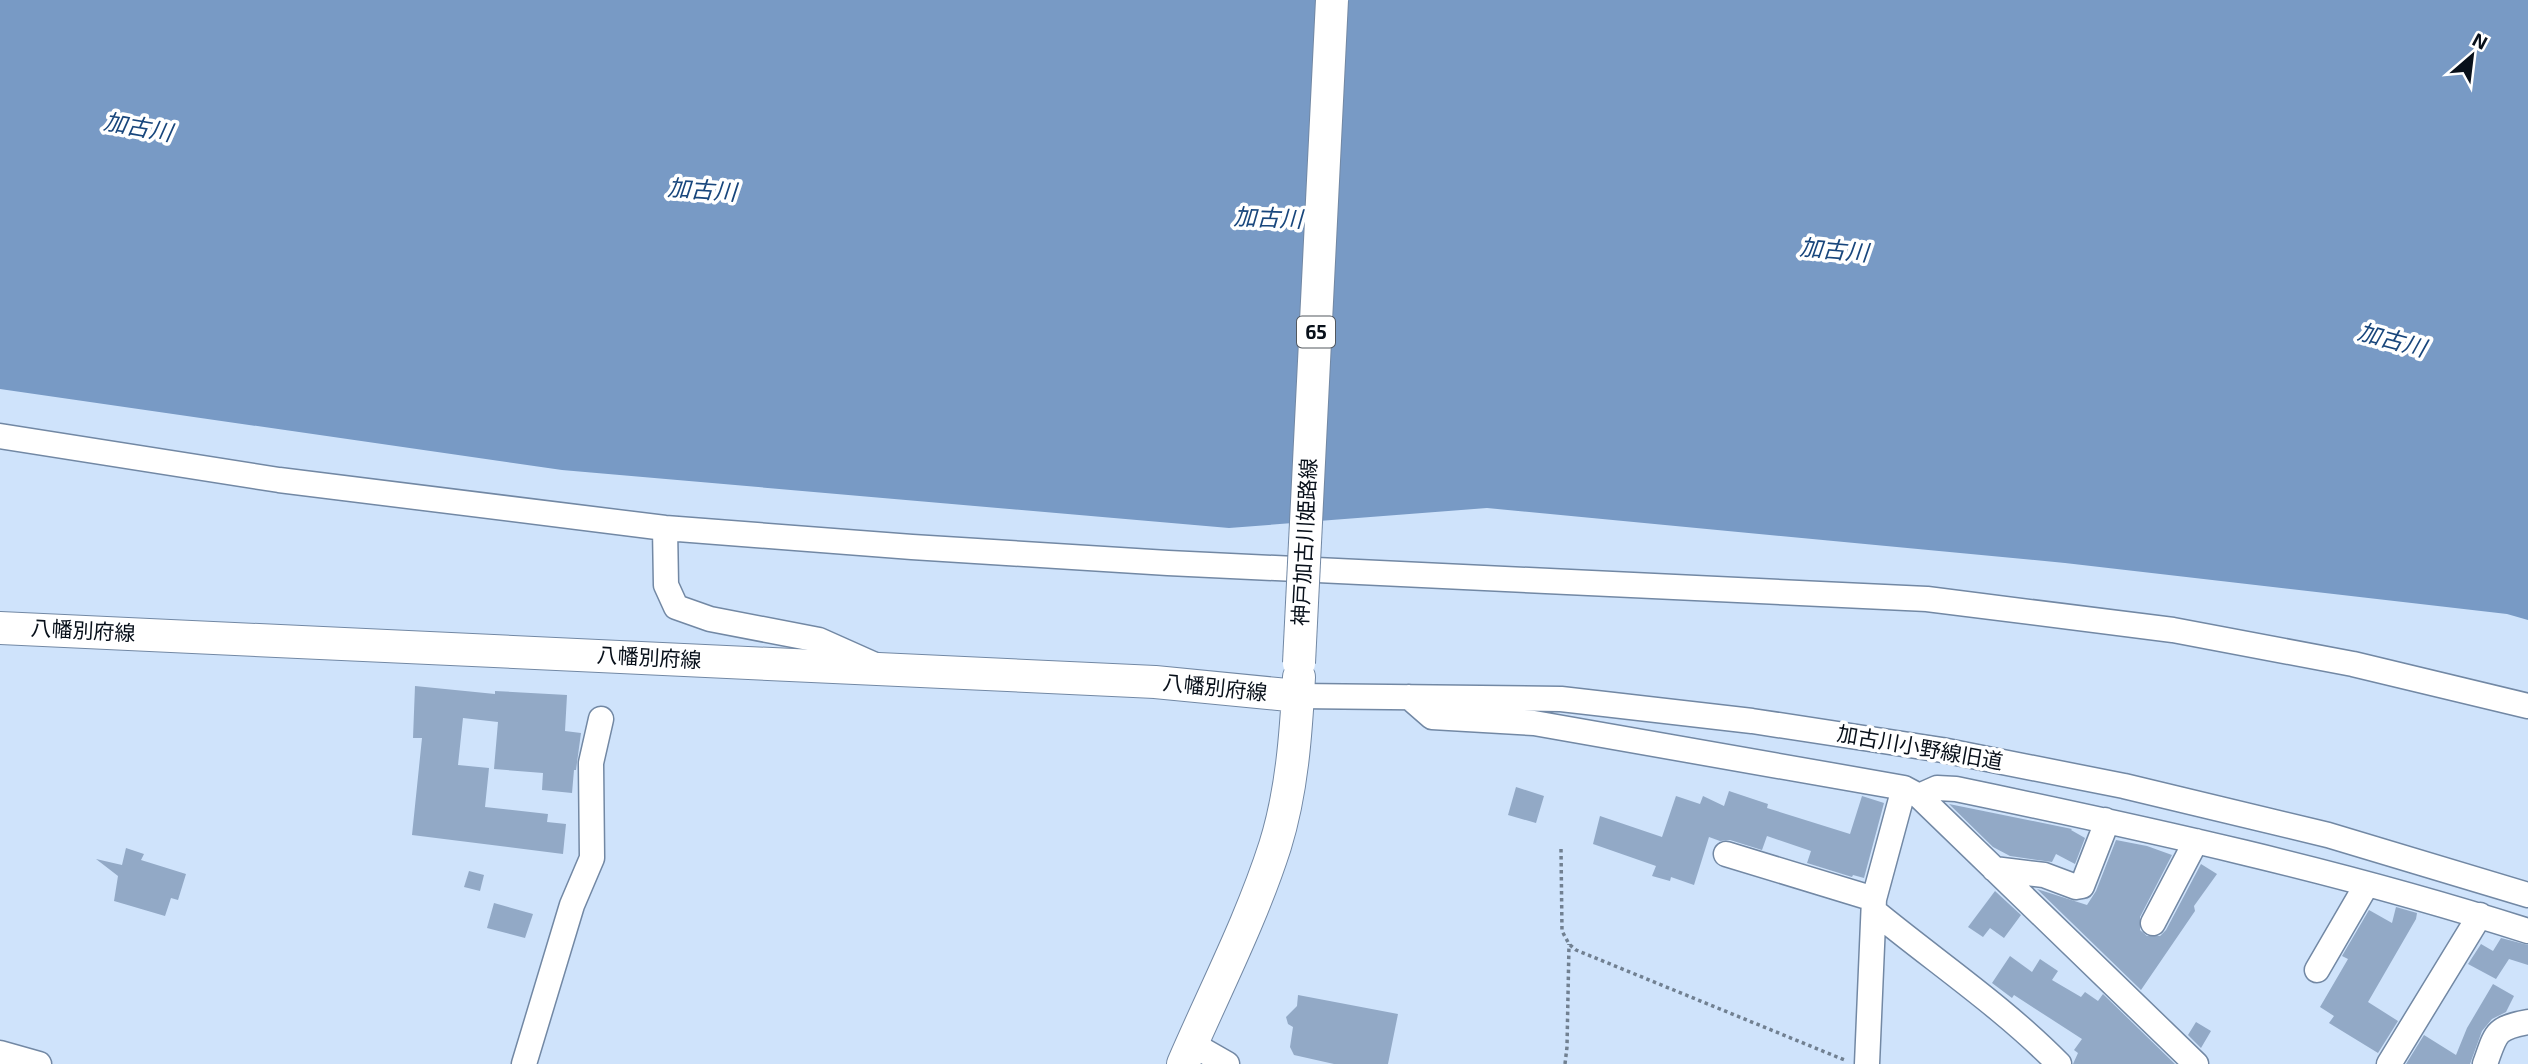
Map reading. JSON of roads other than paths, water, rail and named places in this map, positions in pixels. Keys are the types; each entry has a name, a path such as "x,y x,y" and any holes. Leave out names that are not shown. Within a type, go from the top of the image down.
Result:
{"main road":[{"name":"神戸加古川姫路線","path":"1188,1054 1246,924 1275,845 1293,764 1332,0"},
{"name":"八幡別府線","path":"0,628 1154,682 1298,696"}],"street":[{"path":"0,436 279,481 665,528 1168,563 1927,599 2173,630 2353,664 2528,706"},
{"path":"665,528 666,585 676,607 710,619 819,640 882,669"},
{"name":"加古川小野線旧道","path":"1298,696 1561,699 1752,721 1942,750 2124,786 2314,831 2528,895"},
{"path":"1409,697 1432,718 1534,723 1912,792 1937,788 1956,789 2105,820 2367,884 2528,931"},
{"path":"524,1064 572,905 593,858 591,763 601,719"},
{"path":"1912,792 2196,1064"},
{"path":"1867,1064 1874,905 1912,792"},
{"path":"1994,869 2031,873 2076,887 2082,886 2105,820"},
{"path":"2153,923 2196,841"},
{"path":"1726,855 1874,905 1930,957 2004,1012 2059,1064"},
{"path":"2318,970 2367,884"},
{"path":"2389,1064 2480,915"},
{"path":"2485,1064 2500,1031 2506,1026 2528,1022"},
{"path":"0,1053 36,1064"},
{"path":"1188,1054 1227,1064"}],"water":[{"name":"加古川","path":"0,0 2528,0 2528,620 2507,614 2065,563 1487,508 1229,528 562,470 0,389"}]}
